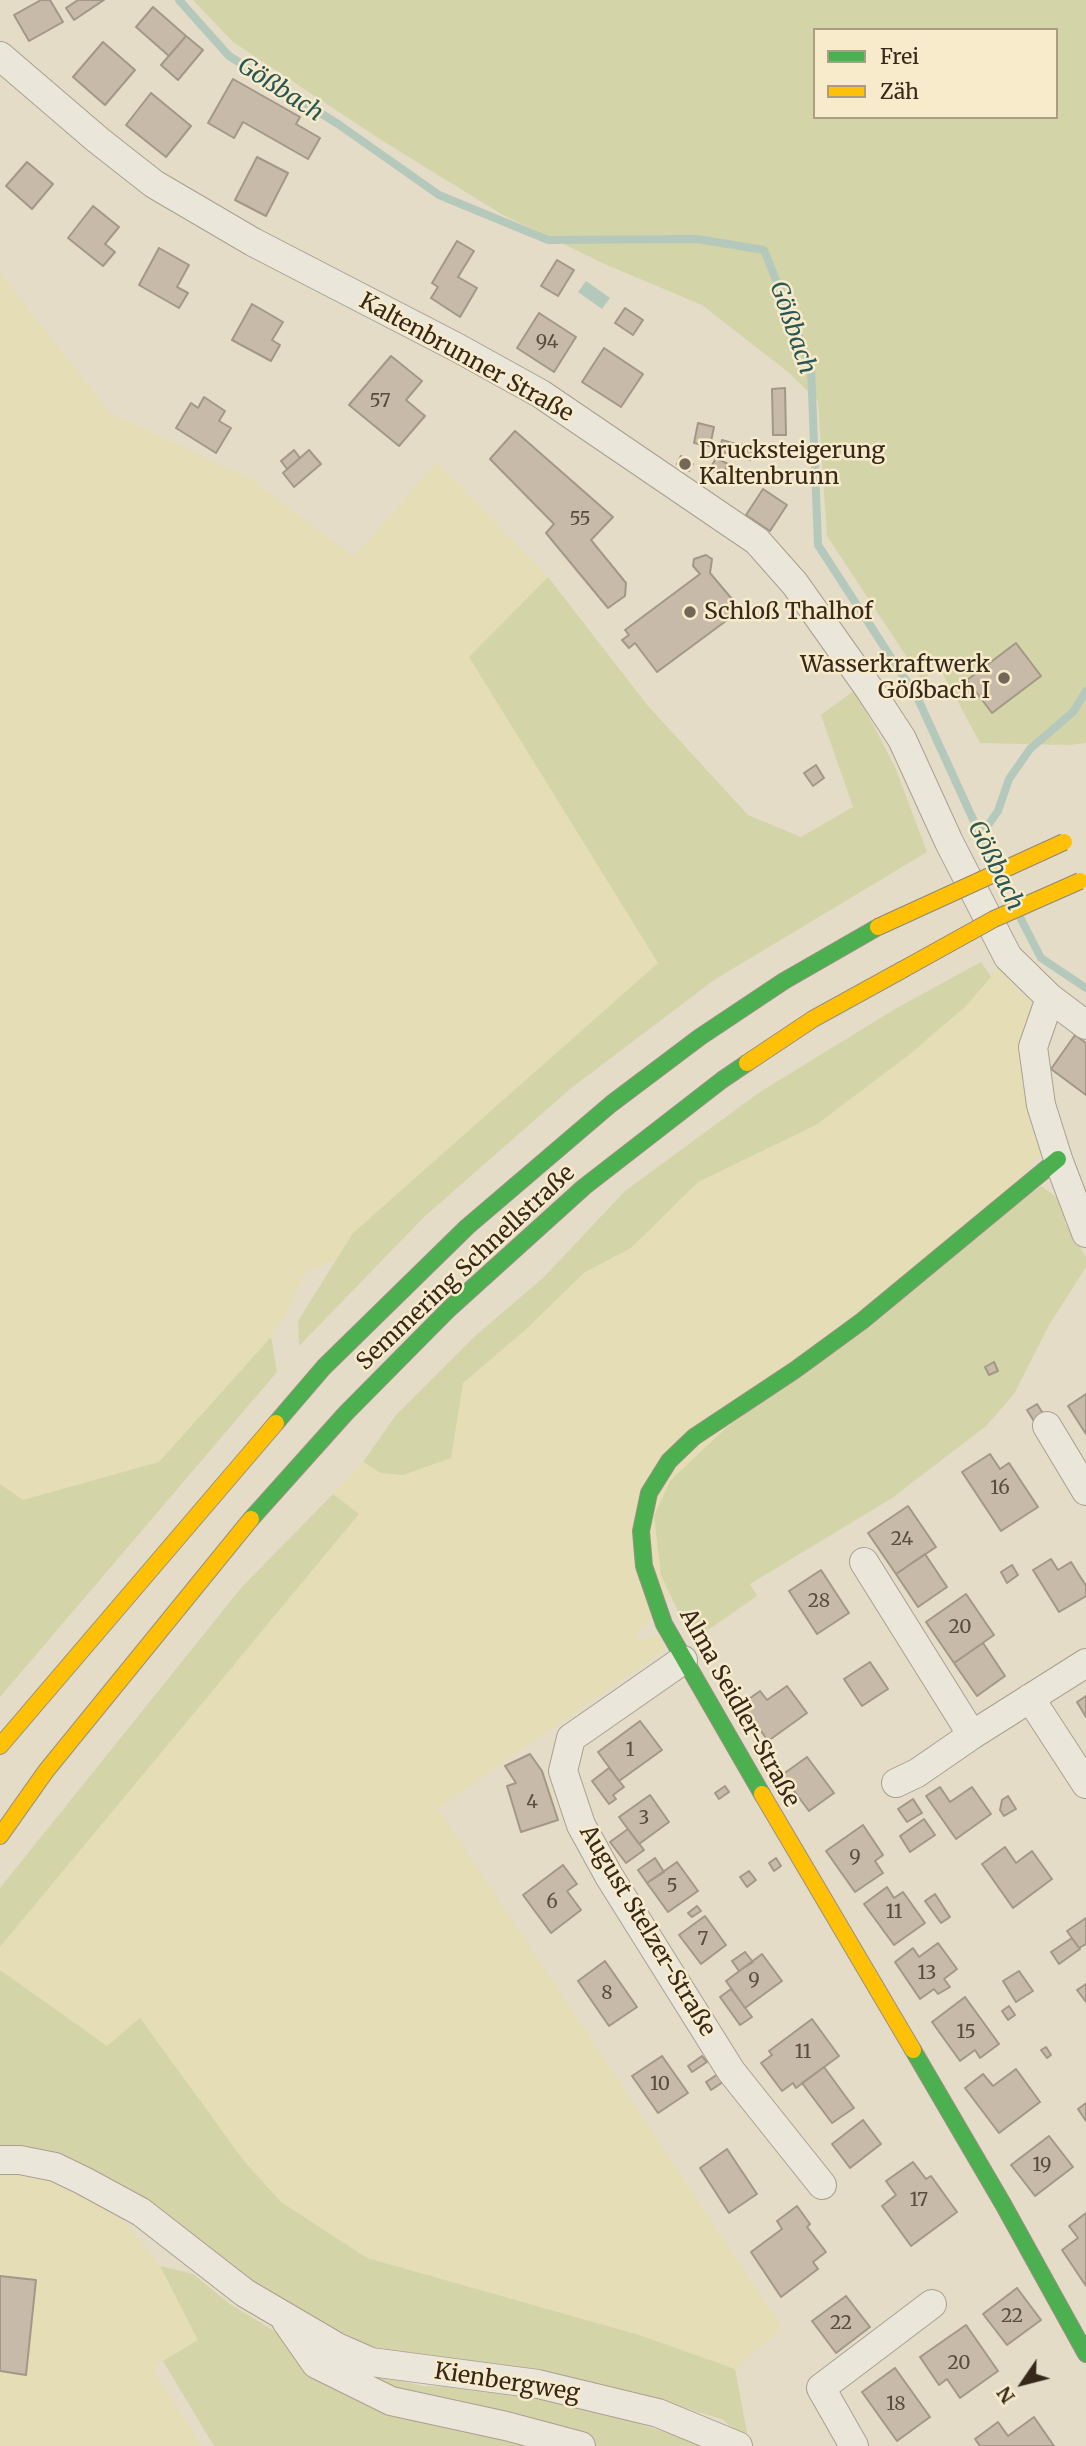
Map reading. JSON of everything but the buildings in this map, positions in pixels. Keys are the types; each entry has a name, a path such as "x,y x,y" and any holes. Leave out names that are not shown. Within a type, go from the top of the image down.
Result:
{"main road":[{"name":"Semmering Schnellstraße","path":"0,1745 324,1367 467,1227 611,1104 700,1037 784,981 878,927 1070,840"},
{"name":"Semmering Schnellstraße","path":"0,1836 46,1771 261,1507 346,1413 449,1309 584,1187 722,1080 813,1019 995,919 1083,880"},
{"name":"Alma Seidler-Straße","path":"1058,1159 862,1321 694,1437 669,1461 649,1493 641,1531 644,1566 664,1624 682,1660 1003,2204 1086,2354"}],"street":[{"name":"Kaltenbrunner Straße","path":"0,56 154,184 243,236 541,394 757,541 794,584 902,739 949,842 1008,957 1050,998 1086,1025"},
{"path":"1050,998 1033,1047 1041,1105 1086,1233"},
{"path":"1047,1426 1086,1492"},
{"path":"864,1562 972,1734"},
{"name":"August Stelzer-Straße","path":"682,1660 571,1738 563,1770 581,1825 609,1876 731,2071 822,2185"},
{"path":"896,1783 917,1773 972,1734 1086,1663"},
{"path":"1030,1698 1086,1784"},
{"name":"Kienbergweg","path":"0,2160 55,2168 130,2206 245,2293 337,2347 371,2362 538,2384 658,2413 738,2446"},
{"path":"854,2446 821,2388 932,2305"},
{"name":"Kienbergweg","path":"280,2314 316,2364 391,2401 506,2426 581,2446"}],"shaded area":[{"path":"0,272 110,413 251,479 354,557 437,462 548,577 470,657 658,963 353,1233 336,1260 305,1272 290,1307 271,1337 159,1462 23,1500 0,1484"},
{"path":"586,281 610,298 602,309 578,292"},
{"path":"998,967 1013,986 1031,1001 1030,1021 1045,1149 651,1619 635,1634 640,1642 659,1634 665,1650 438,1808 782,2328 735,2369 639,2335 367,2258 281,2202 244,2161 139,2019 107,2046 0,1970 0,1947 359,1514 333,1494 363,1462 381,1473 450,1458 463,1384 523,1332 585,1272 631,1248 698,1182 816,1125 910,1054 965,1006"},
{"path":"0,2167 31,2168 107,2200 160,2266 198,2340 152,2368 202,2446 0,2446"}],"green space":[{"path":"193,0 1086,0 1086,743 980,743 935,659 924,683 827,536 818,401 788,372 702,305 607,265 503,215 386,143 233,42"},
{"path":"548,577 648,706 748,815 801,837 853,807 821,715 855,690 895,767 927,852 714,980 570,1089 424,1217 299,1346 298,1321 353,1233 658,963 469,657"},
{"path":"981,962 991,977 966,1006 910,1054 816,1125 698,1182 631,1248 585,1272 523,1332 463,1383 451,1458 403,1475 381,1473 363,1462 396,1415 475,1336 543,1278 625,1191 760,1092 895,1009"},
{"path":"1041,1186 1060,1200 1066,1217 1065,1223 1086,1257 1086,1267 1049,1325 1014,1394 986,1426 892,1498 750,1584 757,1596 692,1641 661,1575 654,1516 670,1481 725,1429"},
{"path":"271,1337 277,1372 0,1697 0,1484 23,1500 159,1462"},
{"path":"333,1494 359,1514 0,1947 0,1888 241,1588"},
{"path":"0,1970 107,2046 140,2018 244,2161 281,2202 367,2258 639,2335 735,2369 749,2443 722,2419 667,2403 590,2384 468,2361 373,2347 305,2315 233,2273 147,2204 89,2167 26,2150 0,2147"},
{"path":"160,2266 193,2274 230,2304 279,2334 376,2375 423,2386 486,2387 545,2395 703,2446 214,2446 163,2361 198,2340"}],"waterway":[{"name":"Gößbach","path":"179,0 229,56 338,124 439,195 548,240 697,239 764,250 811,367 818,545 918,699 993,863"},
{"path":"979,838 998,811 1009,779 1030,749 1073,712 1086,691"},
{"name":"Gößbach","path":"1021,919 1041,958 1086,988"}],"traffic: fast":[{"path":"276,1423 324,1367 467,1227 611,1104 700,1037 784,981 878,927"},
{"path":"251,1519 346,1413 449,1309 584,1187 747,1063"},
{"path":"762,1794 664,1624 644,1566 641,1531 649,1493 669,1461 694,1437 795,1370 862,1321 1058,1159"},
{"path":"913,2050 1086,2354"}],"traffic: slow":[{"path":"878,927 1064,842"},
{"path":"902,970 994,919 1080,881"},
{"path":"747,1063 813,1019 902,970"},
{"path":"0,1746 276,1423"},
{"path":"0,1836 46,1771 251,1519"},
{"path":"762,1794 913,2050"}],"place":[{"name":"Drucksteigerung Kaltenbrunn","path":"685,464"},
{"name":"Schloß Thalhof","path":"690,612"},
{"name":"Wasserkraftwerk Gößbach I","path":"1004,678"}]}
